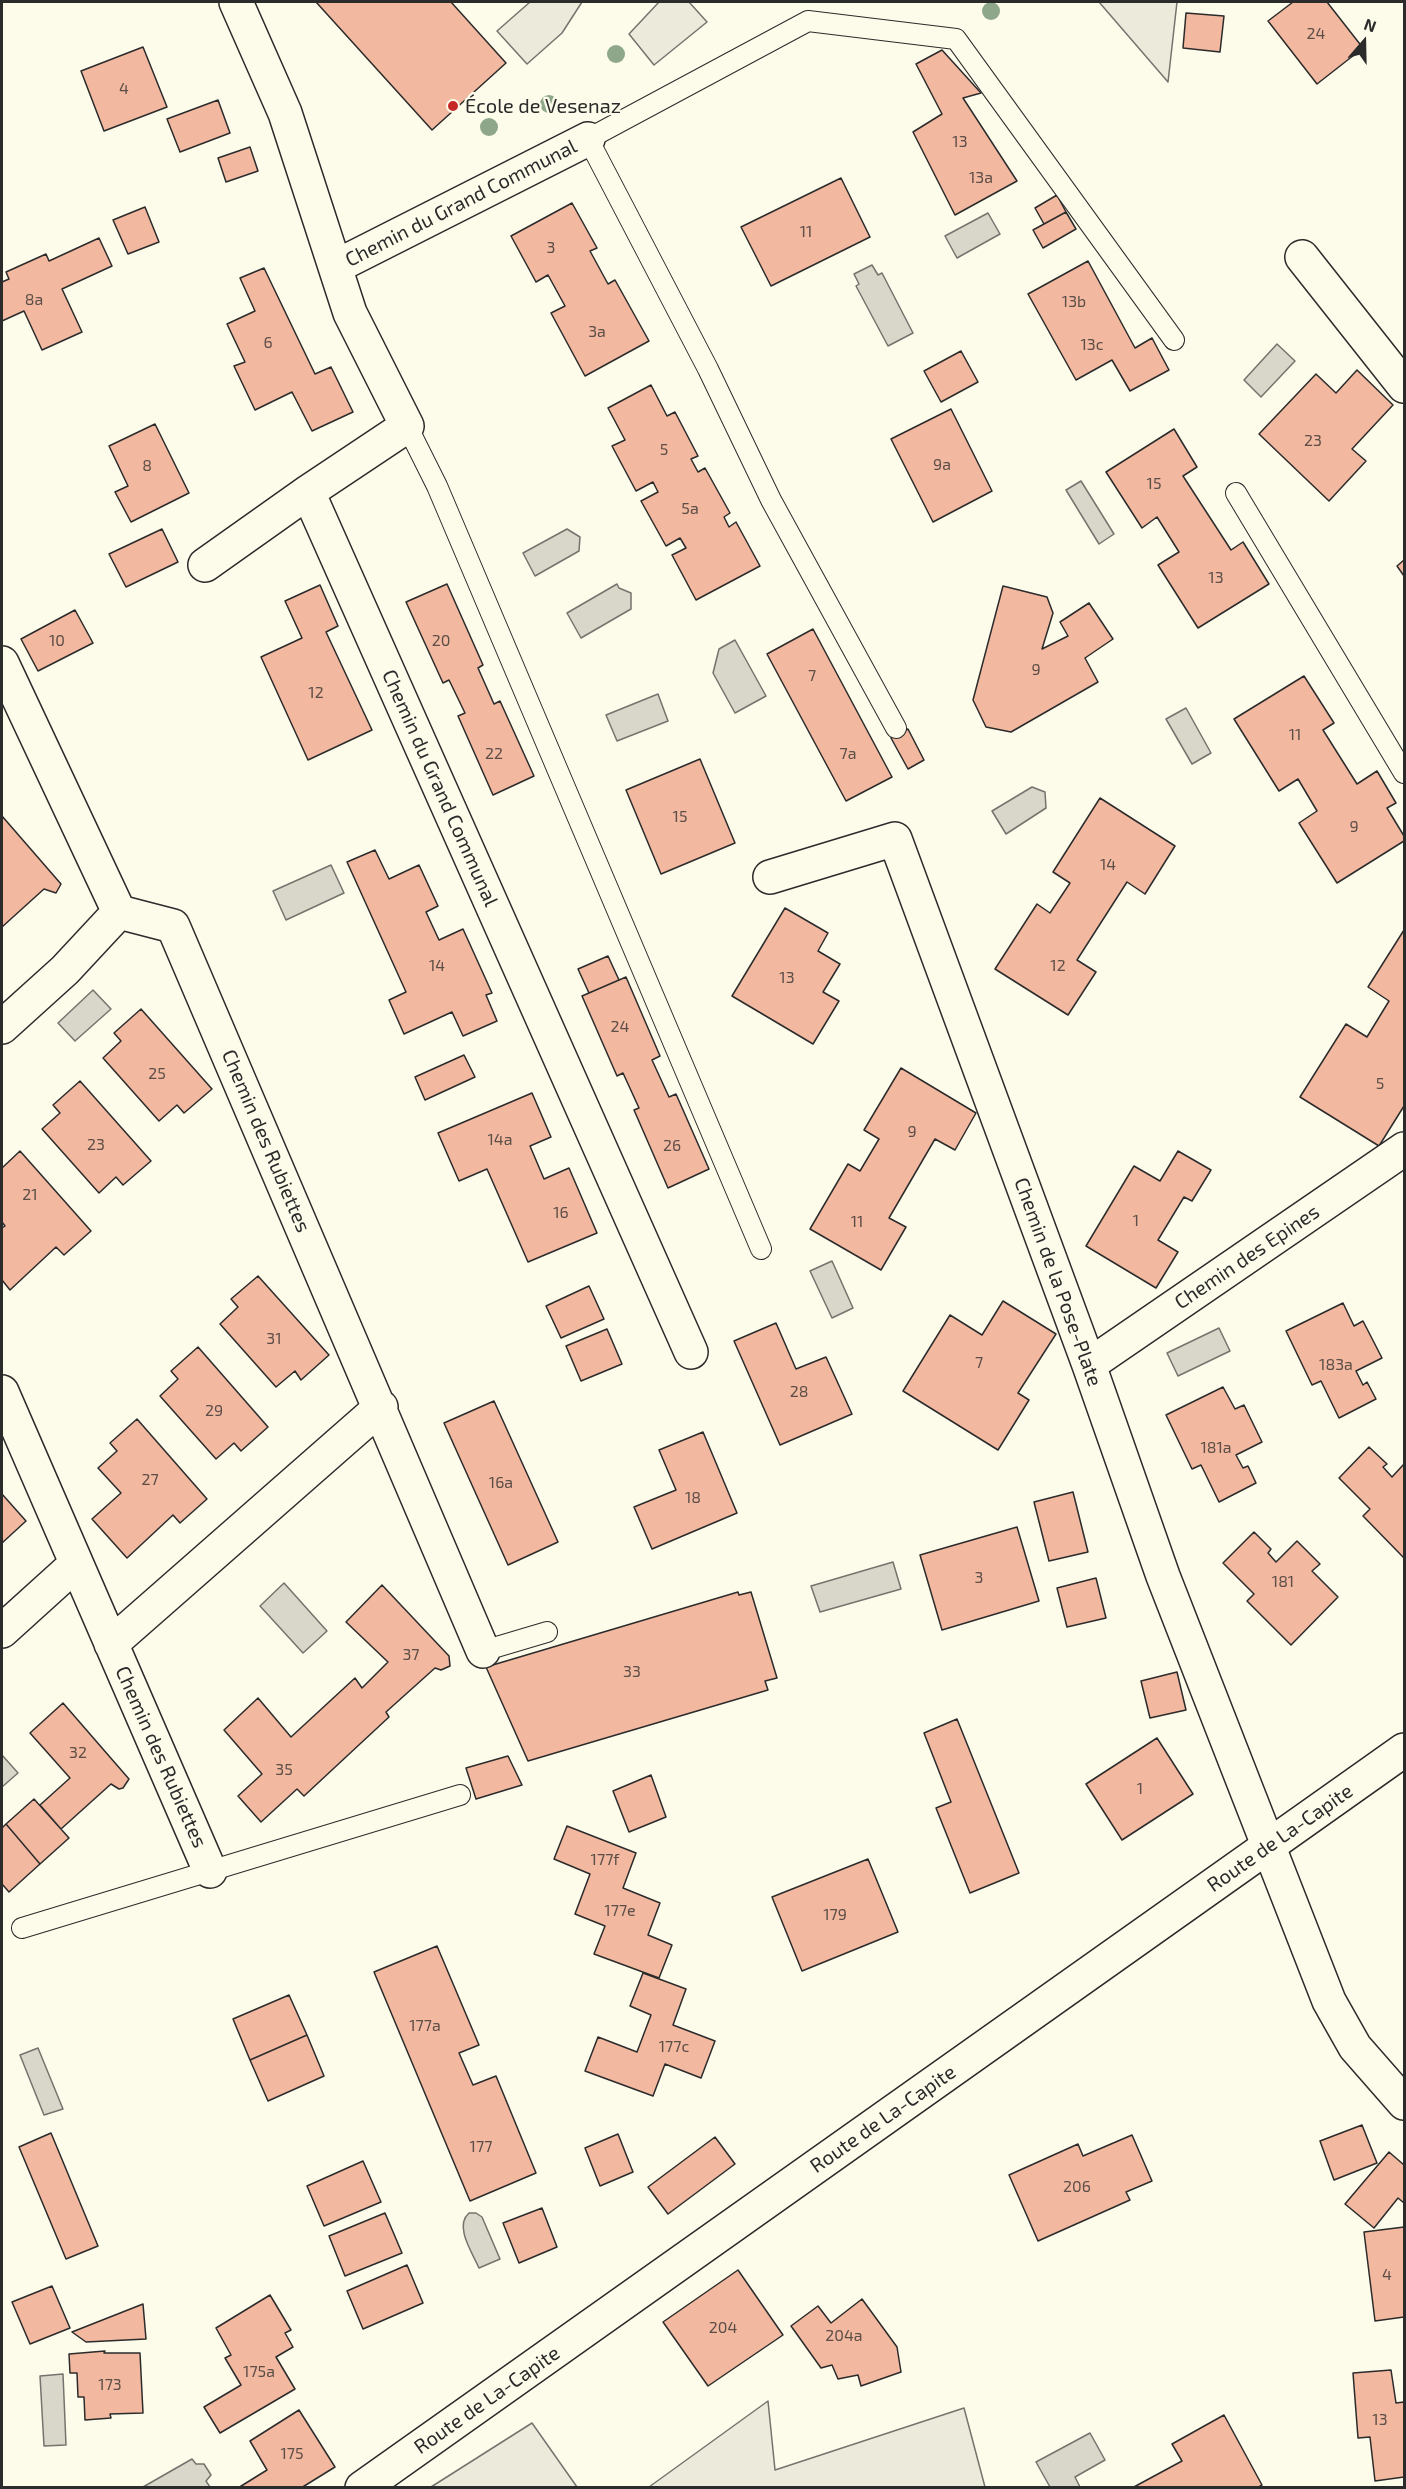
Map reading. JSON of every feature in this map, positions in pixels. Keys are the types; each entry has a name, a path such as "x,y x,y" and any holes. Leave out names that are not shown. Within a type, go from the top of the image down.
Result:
{"street":[{"name":"Chemin du Grand Communal","path":"236,2 285,113 350,313 406,426"},
{"name":"Chemin du Grand Communal","path":"335,267 588,139"},
{"path":"1302,257 1404,386"},
{"path":"205,566 308,492 406,426"},
{"name":"Chemin du Grand Communal","path":"308,492 691,1352"},
{"path":"2,663 119,912 65,970 2,1027"},
{"name":"Chemin de la Pose-Plate","path":"770,877 896,839 1089,1365 1163,1575 1268,1847 1341,2026 1355,2047 1404,2103"},
{"name":"Chemin des Rubiettes","path":"119,912 173,926 381,1407 483,1651"},
{"name":"Chemin des Epines","path":"1089,1365 1404,1149"},
{"name":"Chemin des Rubiettes","path":"2,1392 210,1871"},
{"name":"Chemin des Rubiettes","path":"111,1644 381,1407"},
{"path":"2,1631 76,1564"},
{"name":"Route de La-Capite","path":"362,2487 1404,1750"}],"lane":[{"path":"896,728 771,500 708,369 588,139 808,21 956,39 1174,340"},
{"path":"406,426 437,486 761,1249"},
{"path":"1236,493 1404,773"},
{"path":"483,1651 547,1632"},
{"path":"22,1928 460,1794"}],"shaded area":[{"path":"530,2 582,2 562,33 527,64 497,31"},
{"path":"659,2 689,2 707,22 654,65 629,34"},
{"path":"1099,2 1177,2 1168,82"},
{"path":"988,213 1000,234 957,258 945,236"},
{"path":"872,265 878,275 882,273 913,333 888,346 856,286 859,284 854,274"},
{"path":"1277,344 1295,361 1261,397 1244,380"},
{"path":"1081,481 1114,534 1099,544 1066,490"},
{"path":"567,529 580,537 579,551 535,576 523,553"},
{"path":"617,584 619,588 631,593 631,609 581,638 567,613"},
{"path":"735,640 766,696 735,713 713,673 719,649"},
{"path":"658,694 668,721 617,741 606,715"},
{"path":"1186,708 1211,753 1192,764 1166,719"},
{"path":"1032,787 1045,792 1046,808 1006,834 992,811"},
{"path":"331,865 344,893 286,920 273,891"},
{"path":"93,990 111,1009 75,1041 58,1023"},
{"path":"832,1261 853,1308 832,1318 810,1271"},
{"path":"1219,1328 1230,1351 1178,1376 1167,1353"},
{"path":"893,1562 901,1589 820,1612 811,1586"},
{"path":"284,1583 327,1631 303,1653 260,1606"},
{"path":"2,1755 18,1773 2,1787"},
{"path":"38,2048 63,2109 44,2115 20,2055"},
{"path":"469,2213 476,2213 482,2217 500,2259 479,2268 464,2232 463,2225"},
{"path":"63,2374 66,2445 44,2446 40,2376"},
{"path":"768,2401 775,2470 964,2408 985,2487 649,2487"},
{"path":"532,2423 577,2487 431,2487"},
{"path":"1090,2433 1105,2460 1075,2477 1080,2487 1050,2487 1036,2462"},
{"path":"192,2459 196,2464 204,2464 211,2475 206,2481 210,2487 143,2487"}],"building":[{"path":"316,2 451,2 506,63 432,130"},
{"path":"1293,2 1327,2 1363,48 1317,84 1268,21"},
{"path":"1186,13 1224,16 1220,52 1183,48"},
{"path":"143,47 167,107 104,131 81,71"},
{"path":"942,50 981,93 963,98 1017,181 955,215 913,132 942,114 916,64"},
{"path":"218,100 230,133 180,152 167,119"},
{"path":"250,147 258,171 226,182 218,158"},
{"path":"841,178 870,237 771,286 741,227"},
{"path":"1057,195 1066,212 1044,224 1035,208"},
{"path":"572,203 597,248 590,251 608,284 615,280 649,341 585,376 551,313 565,306 548,275 536,282 511,236"},
{"path":"145,207 159,242 128,254 113,220"},
{"path":"1066,212 1076,229 1043,248 1033,230"},
{"path":"99,238 112,266 62,289 82,332 42,350 24,311 2,321 2,282 9,279 6,272 46,254 49,261"},
{"path":"1088,261 1135,348 1152,338 1169,370 1130,391 1112,360 1076,380 1028,294"},
{"path":"264,268 315,374 331,367 353,412 312,431 292,392 255,410 234,366 245,362 227,324 255,311 240,278"},
{"path":"961,351 978,382 941,402 924,371"},
{"path":"1357,370 1393,405 1352,449 1366,461 1329,501 1259,434 1316,374 1336,393"},
{"path":"651,385 667,416 675,412 698,456 691,459 698,472 705,468 730,513 724,517 729,527 736,522 760,566 696,600 672,555 686,548 680,538 666,546 641,501 658,492 653,482 636,491 612,446 625,440 608,408"},
{"path":"951,409 992,491 933,522 891,439"},
{"path":"155,424 189,493 131,522 115,492 128,486 109,446"},
{"path":"1174,429 1197,467 1183,476 1231,550 1243,542 1269,584 1198,628 1158,565 1179,552 1157,517 1142,528 1106,472"},
{"path":"162,529 178,562 126,587 109,554"},
{"path":"1404,560 1404,576 1397,566"},
{"path":"447,584 483,665 478,668 494,704 500,701 534,776 493,795 458,716 465,713 449,680 443,683 406,602"},
{"path":"320,585 338,626 326,632 372,730 308,760 261,657 302,638 285,601"},
{"path":"1003,586 1047,597 1053,613 1042,649 1068,636 1060,622 1089,603 1113,639 1085,658 1098,682 1011,732 986,727 973,700"},
{"path":"75,610 93,643 38,671 21,639"},
{"path":"813,629 892,777 846,801 767,654"},
{"path":"1304,676 1334,723 1323,730 1357,784 1377,771 1396,803 1387,808 1404,836 1404,841 1337,883 1299,823 1317,811 1298,779 1279,791 1234,719"},
{"path":"908,729 924,760 908,769 891,738"},
{"path":"700,759 735,843 661,874 626,790"},
{"path":"1100,798 1175,846 1145,894 1127,882 1077,960 1096,972 1068,1015 995,969 1037,904 1050,913 1070,883 1053,872"},
{"path":"2,816 61,884 56,893 44,889 2,927"},
{"path":"375,850 389,879 419,865 438,906 426,912 439,940 463,929 492,993 486,995 497,1021 463,1036 452,1012 404,1034 389,1000 406,992 347,862"},
{"path":"785,908 828,933 818,951 840,964 823,992 839,1001 813,1044 732,996"},
{"path":"1404,930 1404,1106 1379,1146 1300,1097 1346,1024 1367,1037 1389,1001 1368,987"},
{"path":"608,956 619,980 589,993 578,969"},
{"path":"626,977 660,1056 652,1060 669,1097 676,1094 709,1169 668,1188 634,1110 639,1108 623,1073 617,1076 582,996"},
{"path":"141,1009 212,1089 184,1113 177,1105 159,1121 103,1058 121,1041 114,1033"},
{"path":"464,1055 475,1077 425,1100 415,1077"},
{"path":"901,1068 976,1113 955,1150 935,1139 889,1218 906,1227 881,1270 810,1229 848,1164 860,1171 879,1139 864,1130"},
{"path":"80,1081 151,1161 123,1185 116,1177 99,1193 42,1129 60,1113 53,1105"},
{"path":"532,1093 551,1137 530,1146 544,1179 569,1168 597,1233 528,1262 487,1169 459,1181 438,1133"},
{"path":"20,1151 91,1231 64,1255 56,1247 10,1290 2,1280 2,1228 5,1226 2,1222 2,1168"},
{"path":"1178,1151 1211,1170 1192,1201 1184,1197 1158,1240 1178,1252 1156,1288 1086,1246 1134,1166 1160,1181"},
{"path":"258,1276 329,1355 301,1380 295,1371 276,1387 220,1324 238,1307 231,1299"},
{"path":"589,1286 604,1319 561,1338 546,1306"},
{"path":"1003,1301 1056,1334 1018,1393 1029,1400 998,1450 903,1391 950,1315 982,1335"},
{"path":"1343,1303 1354,1326 1363,1321 1382,1358 1356,1371 1363,1385 1367,1382 1376,1399 1339,1418 1321,1381 1312,1385 1286,1331"},
{"path":"776,1323 796,1369 826,1357 852,1414 780,1445 734,1341"},
{"path":"607,1329 622,1364 581,1381 566,1346"},
{"path":"198,1347 268,1427 241,1451 234,1443 216,1459 160,1396 178,1379 171,1371"},
{"path":"1223,1387 1235,1409 1244,1405 1262,1442 1236,1455 1243,1468 1248,1466 1256,1483 1219,1502 1201,1465 1192,1469 1166,1415"},
{"path":"494,1401 558,1542 508,1565 444,1423"},
{"path":"137,1419 207,1499 180,1523 173,1515 127,1558 92,1519 121,1493 98,1468 117,1451 110,1443"},
{"path":"703,1432 737,1513 652,1549 634,1507 676,1490 659,1450"},
{"path":"1369,1447 1387,1464 1383,1467 1392,1477 1404,1464 1404,1558 1363,1516 1370,1509 1339,1478"},
{"path":"1073,1492 1088,1552 1049,1561 1034,1502"},
{"path":"2,1494 26,1521 2,1543"},
{"path":"1017,1527 1039,1601 942,1630 920,1555"},
{"path":"1254,1532 1271,1549 1268,1553 1276,1562 1297,1541 1320,1564 1312,1571 1338,1597 1291,1645 1247,1601 1254,1594 1223,1563"},
{"path":"1096,1578 1106,1618 1067,1627 1057,1588"},
{"path":"382,1585 449,1656 450,1666 441,1670 435,1668 386,1712 389,1717 304,1796 297,1789 261,1822 238,1796 262,1774 224,1730 258,1698 291,1737 355,1678 362,1688 388,1662 346,1622"},
{"path":"738,1592 739,1595 751,1592 777,1678 765,1681 768,1690 528,1761 486,1667"},
{"path":"1177,1672 1186,1710 1150,1718 1141,1681"},
{"path":"63,1703 129,1779 123,1788 119,1789 111,1784 61,1829 40,1805 70,1778 30,1733"},
{"path":"957,1719 1019,1873 970,1893 936,1808 951,1802 924,1733"},
{"path":"1157,1738 1193,1794 1122,1840 1086,1784"},
{"path":"508,1756 522,1785 476,1799 466,1768"},
{"path":"651,1775 666,1817 629,1832 613,1791"},
{"path":"34,1799 69,1838 40,1864 6,1824"},
{"path":"6,1824 40,1864 9,1892 2,1884 2,1828"},
{"path":"567,1826 636,1853 623,1888 660,1903 648,1935 672,1945 659,1978 594,1954 605,1926 575,1914 590,1874 554,1859"},
{"path":"868,1859 898,1932 802,1971 772,1897"},
{"path":"437,1946 479,2045 459,2053 473,2085 496,2076 536,2173 470,2201 374,1972"},
{"path":"643,1973 686,1989 673,2025 715,2041 701,2078 665,2064 653,2096 585,2071 598,2037 637,2052 651,2015 630,2006"},
{"path":"289,1995 307,2035 250,2060 233,2019"},
{"path":"307,2035 324,2076 268,2101 250,2060"},
{"path":"1362,2125 1377,2163 1334,2180 1320,2141"},
{"path":"51,2133 98,2246 66,2259 19,2147"},
{"path":"618,2134 633,2172 600,2186 585,2148"},
{"path":"1132,2135 1152,2181 1126,2192 1130,2200 1038,2241 1009,2175 1078,2144 1083,2156"},
{"path":"715,2137 735,2164 668,2214 648,2187"},
{"path":"1389,2152 1404,2165 1404,2203 1398,2198 1374,2228 1345,2204"},
{"path":"363,2161 381,2202 324,2226 307,2186"},
{"path":"542,2208 557,2247 519,2263 503,2223"},
{"path":"385,2213 402,2253 345,2276 329,2236"},
{"path":"1404,2227 1404,2317 1375,2321 1364,2232"},
{"path":"407,2265 423,2303 363,2329 347,2291"},
{"path":"738,2270 783,2335 708,2386 663,2322"},
{"path":"52,2286 70,2328 30,2344 12,2302"},
{"path":"270,2295 291,2330 285,2333 293,2347 276,2357 295,2389 220,2433 204,2407 241,2385 225,2358 231,2355 216,2328"},
{"path":"862,2299 897,2347 901,2372 861,2386 858,2375 838,2379 832,2365 821,2368 791,2326 818,2306 831,2323"},
{"path":"143,2304 146,2339 86,2342 72,2332"},
{"path":"105,2351 104,2353 140,2353 143,2413 110,2414 111,2418 85,2420 84,2397 78,2397 77,2373 70,2373 69,2354"},
{"path":"1391,2370 1396,2403 1404,2402 1404,2477 1375,2481 1370,2437 1358,2438 1353,2373"},
{"path":"299,2410 335,2467 301,2488 238,2488 267,2470 250,2441"},
{"path":"1224,2415 1262,2485 1257,2488 1132,2488 1182,2461 1172,2444"}],"place":[{"name":"École de Vesenaz","path":"453,106"}]}
